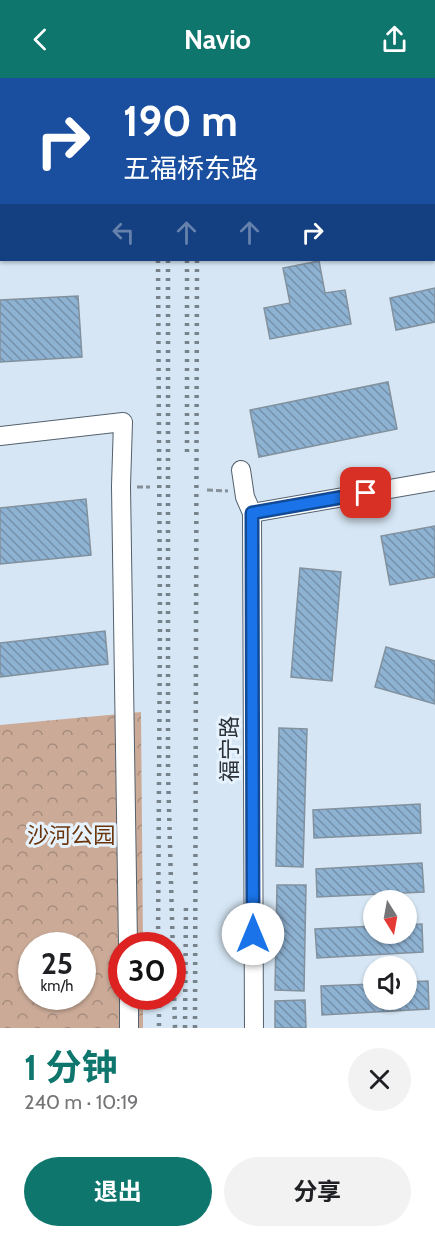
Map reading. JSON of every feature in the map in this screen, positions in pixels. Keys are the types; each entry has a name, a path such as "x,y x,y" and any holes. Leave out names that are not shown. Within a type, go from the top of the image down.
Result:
{"street":[{"path":"0,436 123,422 121,486 128,932"},
{"name":"福宁路","path":"241,470 246,497 252,513 254,1028"},
{"path":"252,513 435,481"},
{"path":"129,1010 129,1028"}],"green space":[{"name":"沙河公园","path":"141,712 143,932 108,932 108,1010 143,1010 143,1028 0,1028 0,725"}],"building":[{"path":"319,261 325,293 345,290 351,324 270,339 264,308 290,303 283,268"},
{"path":"435,288 435,322 396,330 390,298"},
{"path":"78,296 82,357 0,362 0,300"},
{"path":"388,382 397,429 259,457 250,410"},
{"path":"86,499 91,555 0,564 0,508"},
{"path":"435,526 435,577 390,585 381,536"},
{"path":"300,568 341,572 332,681 291,677"},
{"path":"105,631 108,664 0,677 0,643"},
{"path":"386,647 435,661 435,704 375,687"},
{"path":"279,728 307,729 303,867 276,866"},
{"path":"420,804 421,833 314,838 313,810"},
{"path":"422,863 424,892 363,890 363,895 317,897 316,869"},
{"path":"277,885 306,885 304,991 275,990"},
{"path":"417,924 422,924 423,952 317,958 315,929 363,927 363,944 417,944"},
{"path":"428,981 429,1009 417,1010 417,982"},
{"path":"363,984 363,1010 411,1010 322,1015 321,986"},
{"path":"305,1000 306,1028 275,1028 275,1001"}],"railway":[{"path":"158,261 160,621 158,932"},
{"path":"168,261 168,772 175,1028"},
{"path":"187,261 187,458"},
{"path":"195,1028 197,261"},
{"path":"185,1028 186,902"},
{"path":"159,1010 159,1028"}],"route":[{"path":"253,934 252,513 366,493"}]}
